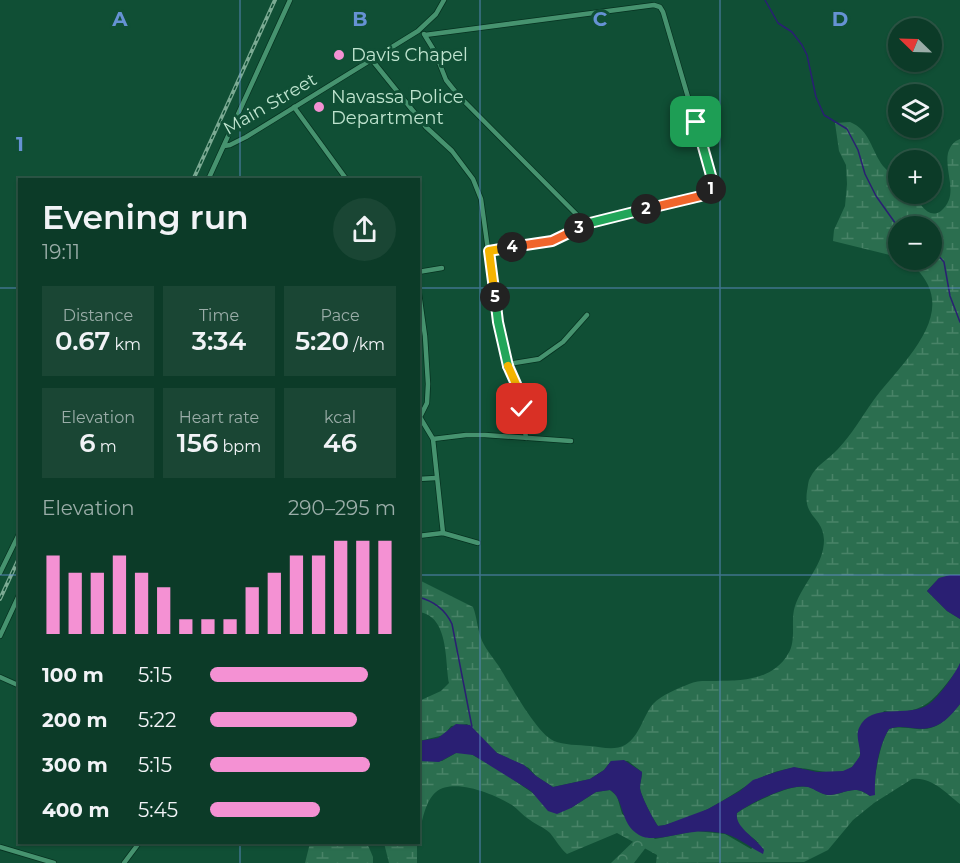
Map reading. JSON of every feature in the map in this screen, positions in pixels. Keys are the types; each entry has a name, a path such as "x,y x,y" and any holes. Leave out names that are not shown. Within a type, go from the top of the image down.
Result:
{"street":[{"path":"209,178 290,0"},
{"name":"Main Street","path":"224,146 240,140 420,29 436,14 444,0"},
{"path":"425,35 646,4 660,7 663,12 687,90 712,179 711,190 705,195 586,224 552,241 489,251"},
{"path":"420,29 435,52 446,80 458,95 586,224"},
{"path":"372,60 426,126 452,151 473,179 481,199 498,322 520,401 526,438"},
{"path":"294,107 346,178"},
{"path":"420,272 442,268"},
{"path":"420,294 428,384 427,403 420,414 433,439 443,533"},
{"path":"508,364 539,359 563,342 588,315"},
{"path":"420,344 426,343"},
{"path":"433,439 466,435 571,441"},
{"path":"420,479 436,478"},
{"path":"420,536 443,533 478,543"},
{"path":"0,573 18,536"},
{"path":"0,636 18,597"},
{"path":"0,677 18,685"},
{"path":"124,863 138,844"},
{"path":"0,847 54,863"}],"green space":[{"path":"850,122 866,135 879,160 888,171 888,204 921,204 928,212 936,213 947,205 950,198 948,153 952,144 960,139 960,575 939,578 927,591 947,611 960,619 958,669 936,696 920,708 898,712 884,711 859,743 859,757 851,768 835,773 799,768 779,771 757,780 703,812 658,826 641,792 642,772 628,761 611,761 604,770 590,779 553,787 536,776 529,768 497,753 467,724 451,726 444,735 420,741 420,701 441,691 449,683 441,630 429,615 420,612 420,580 473,607 482,641 523,706 547,736 562,743 607,748 621,747 638,731 653,704 665,695 695,682 756,677 782,663 791,649 795,606 821,558 823,549 823,532 808,507 809,479 852,432 925,332 931,316 932,301 928,285 918,270 942,270 942,216 888,216 888,255 833,241 834,230 845,206 847,184 846,165 839,151 835,123"},
{"path":"960,704 960,804 932,782 912,779 874,803 853,820 828,850 804,862 656,863 657,855 617,833 567,854 550,833 512,805 475,789 453,786 444,788 432,796 424,812 420,830 420,761 442,761 456,753 469,753 498,769 534,794 571,808 596,792 610,790 617,796 622,814 655,839 696,831 725,834 751,849 759,843 738,822 737,813 743,809 775,794 802,786 828,795 859,790 870,796 874,789 873,784 881,749 889,729 931,728 947,719"},
{"path":"638,837 647,846 634,863 611,863"},
{"path":"310,844 367,844 373,857 373,863 305,863"},
{"path":"384,844 417,844 417,863 389,863"}],"shaded area":[{"path":"960,575 960,619 947,611 927,591 939,578"},
{"path":"960,663 960,704 940,724 920,729 895,727 889,729 877,761 875,795 870,796 860,790 851,790 827,795 808,787 791,788 771,794 737,813 742,828 764,850 763,854 726,834 694,832 651,838 639,835 628,824 618,799 610,790 596,792 557,814 548,811 531,791 473,755 456,753 439,762 420,761 420,741 438,738 456,724 470,725 497,753 524,765 553,787 590,779 604,770 611,761 624,760 642,772 640,788 645,802 658,826 665,825 708,809 740,791 753,780 776,772 794,767 817,772 843,771 852,767 860,756 858,731 865,720 881,712 911,710 929,704"}],"waterway":[{"path":"765,0 778,23 792,32 802,45 807,55 816,97 824,115 847,129 858,150 865,174 876,196 890,216"},
{"path":"942,260 950,296 960,322"},
{"path":"420,598 438,606 452,624 472,727"}],"railway":[{"path":"194,178 275,0"},
{"path":"0,599 18,560"}],"place":[{"name":"Davis Chapel","path":"339,55"},
{"name":"Navassa Police Department","path":"319,107"}],"route":[{"path":"522,409 498,322 489,251 552,241 586,224 705,195 711,190 712,179 696,122"}]}
